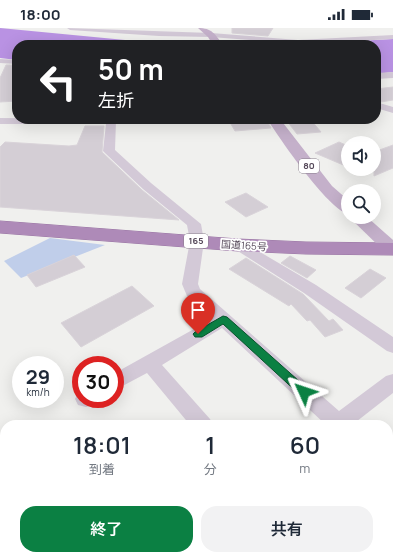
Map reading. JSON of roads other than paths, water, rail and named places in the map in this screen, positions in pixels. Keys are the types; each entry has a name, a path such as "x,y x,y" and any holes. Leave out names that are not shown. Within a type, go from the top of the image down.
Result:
{"highway":[{"name":"国道165号","path":"0,227 238,245 393,250"}],"main road":[{"path":"202,28 214,40"},
{"name":"80","path":"277,124 327,189 341,202"},
{"path":"365,224 393,250"}],"street":[{"path":"70,28 159,34 207,40"},
{"path":"336,40 393,37"},
{"path":"0,61 12,62"},
{"path":"381,76 393,75"},
{"path":"381,106 393,110"},
{"path":"0,121 12,121"},
{"path":"110,124 109,151 147,186 194,224 197,241 190,284 193,292 333,420"},
{"path":"238,245 310,289 393,346"},
{"path":"124,377 223,320"},
{"path":"149,363 199,420"},
{"path":"342,420 393,382"}]}
